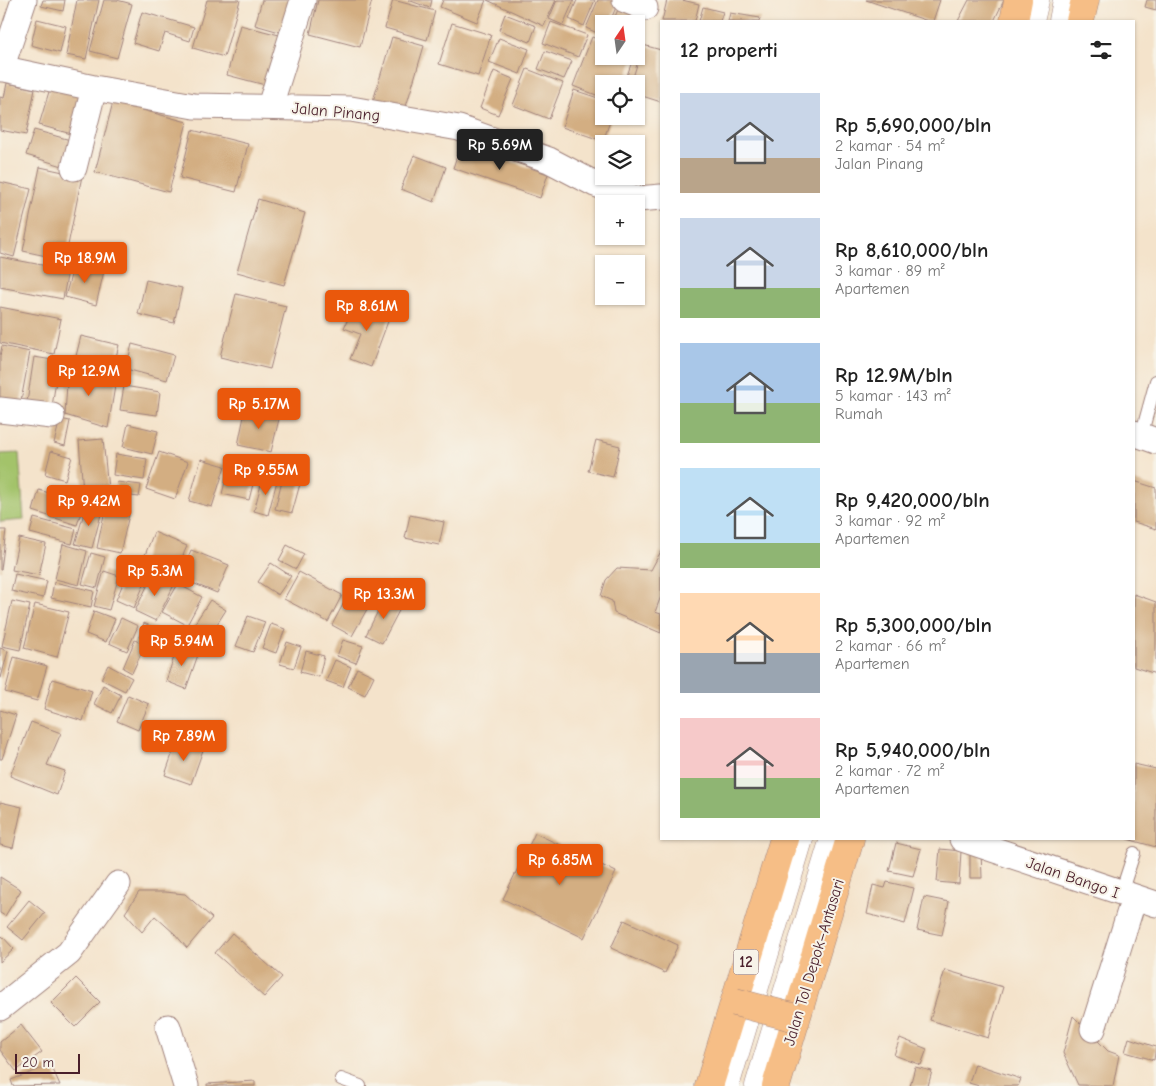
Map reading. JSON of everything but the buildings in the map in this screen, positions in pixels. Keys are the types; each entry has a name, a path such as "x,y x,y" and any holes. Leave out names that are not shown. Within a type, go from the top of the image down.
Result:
{"highway":[{"path":"1014,20 1018,0"},
{"path":"1080,20 1085,0"},
{"name":"12","path":"709,1086 740,1013 784,840"},
{"name":"Jalan Tol Depok–Antasari","path":"776,1086 786,1025 850,840"},
{"path":"740,1013 786,1025"}],"street":[{"path":"1,69 24,0"},
{"path":"270,106 303,0"},
{"path":"1030,20 1035,0"},
{"path":"1063,20 1067,0"},
{"name":"Jalan Pinang","path":"1,69 194,106 270,106 351,110 459,128 549,160 595,184 638,198 660,197"},
{"path":"74,168 94,88"},
{"path":"0,410 52,416"},
{"path":"726,1086 740,1013 799,840"},
{"path":"759,1086 786,1025 834,840"},
{"name":"Jalan Bango I","path":"965,840 1137,899"},
{"path":"0,1008 69,953 118,884"},
{"path":"1093,1029 1137,899"},
{"path":"168,1028 186,1086"}],"lane":[{"path":"1144,437 1156,382"},
{"path":"1134,853 1137,899"},
{"path":"341,1079 360,1086"}],"green space":[{"path":"19,453 24,520 0,522 0,454"}]}
